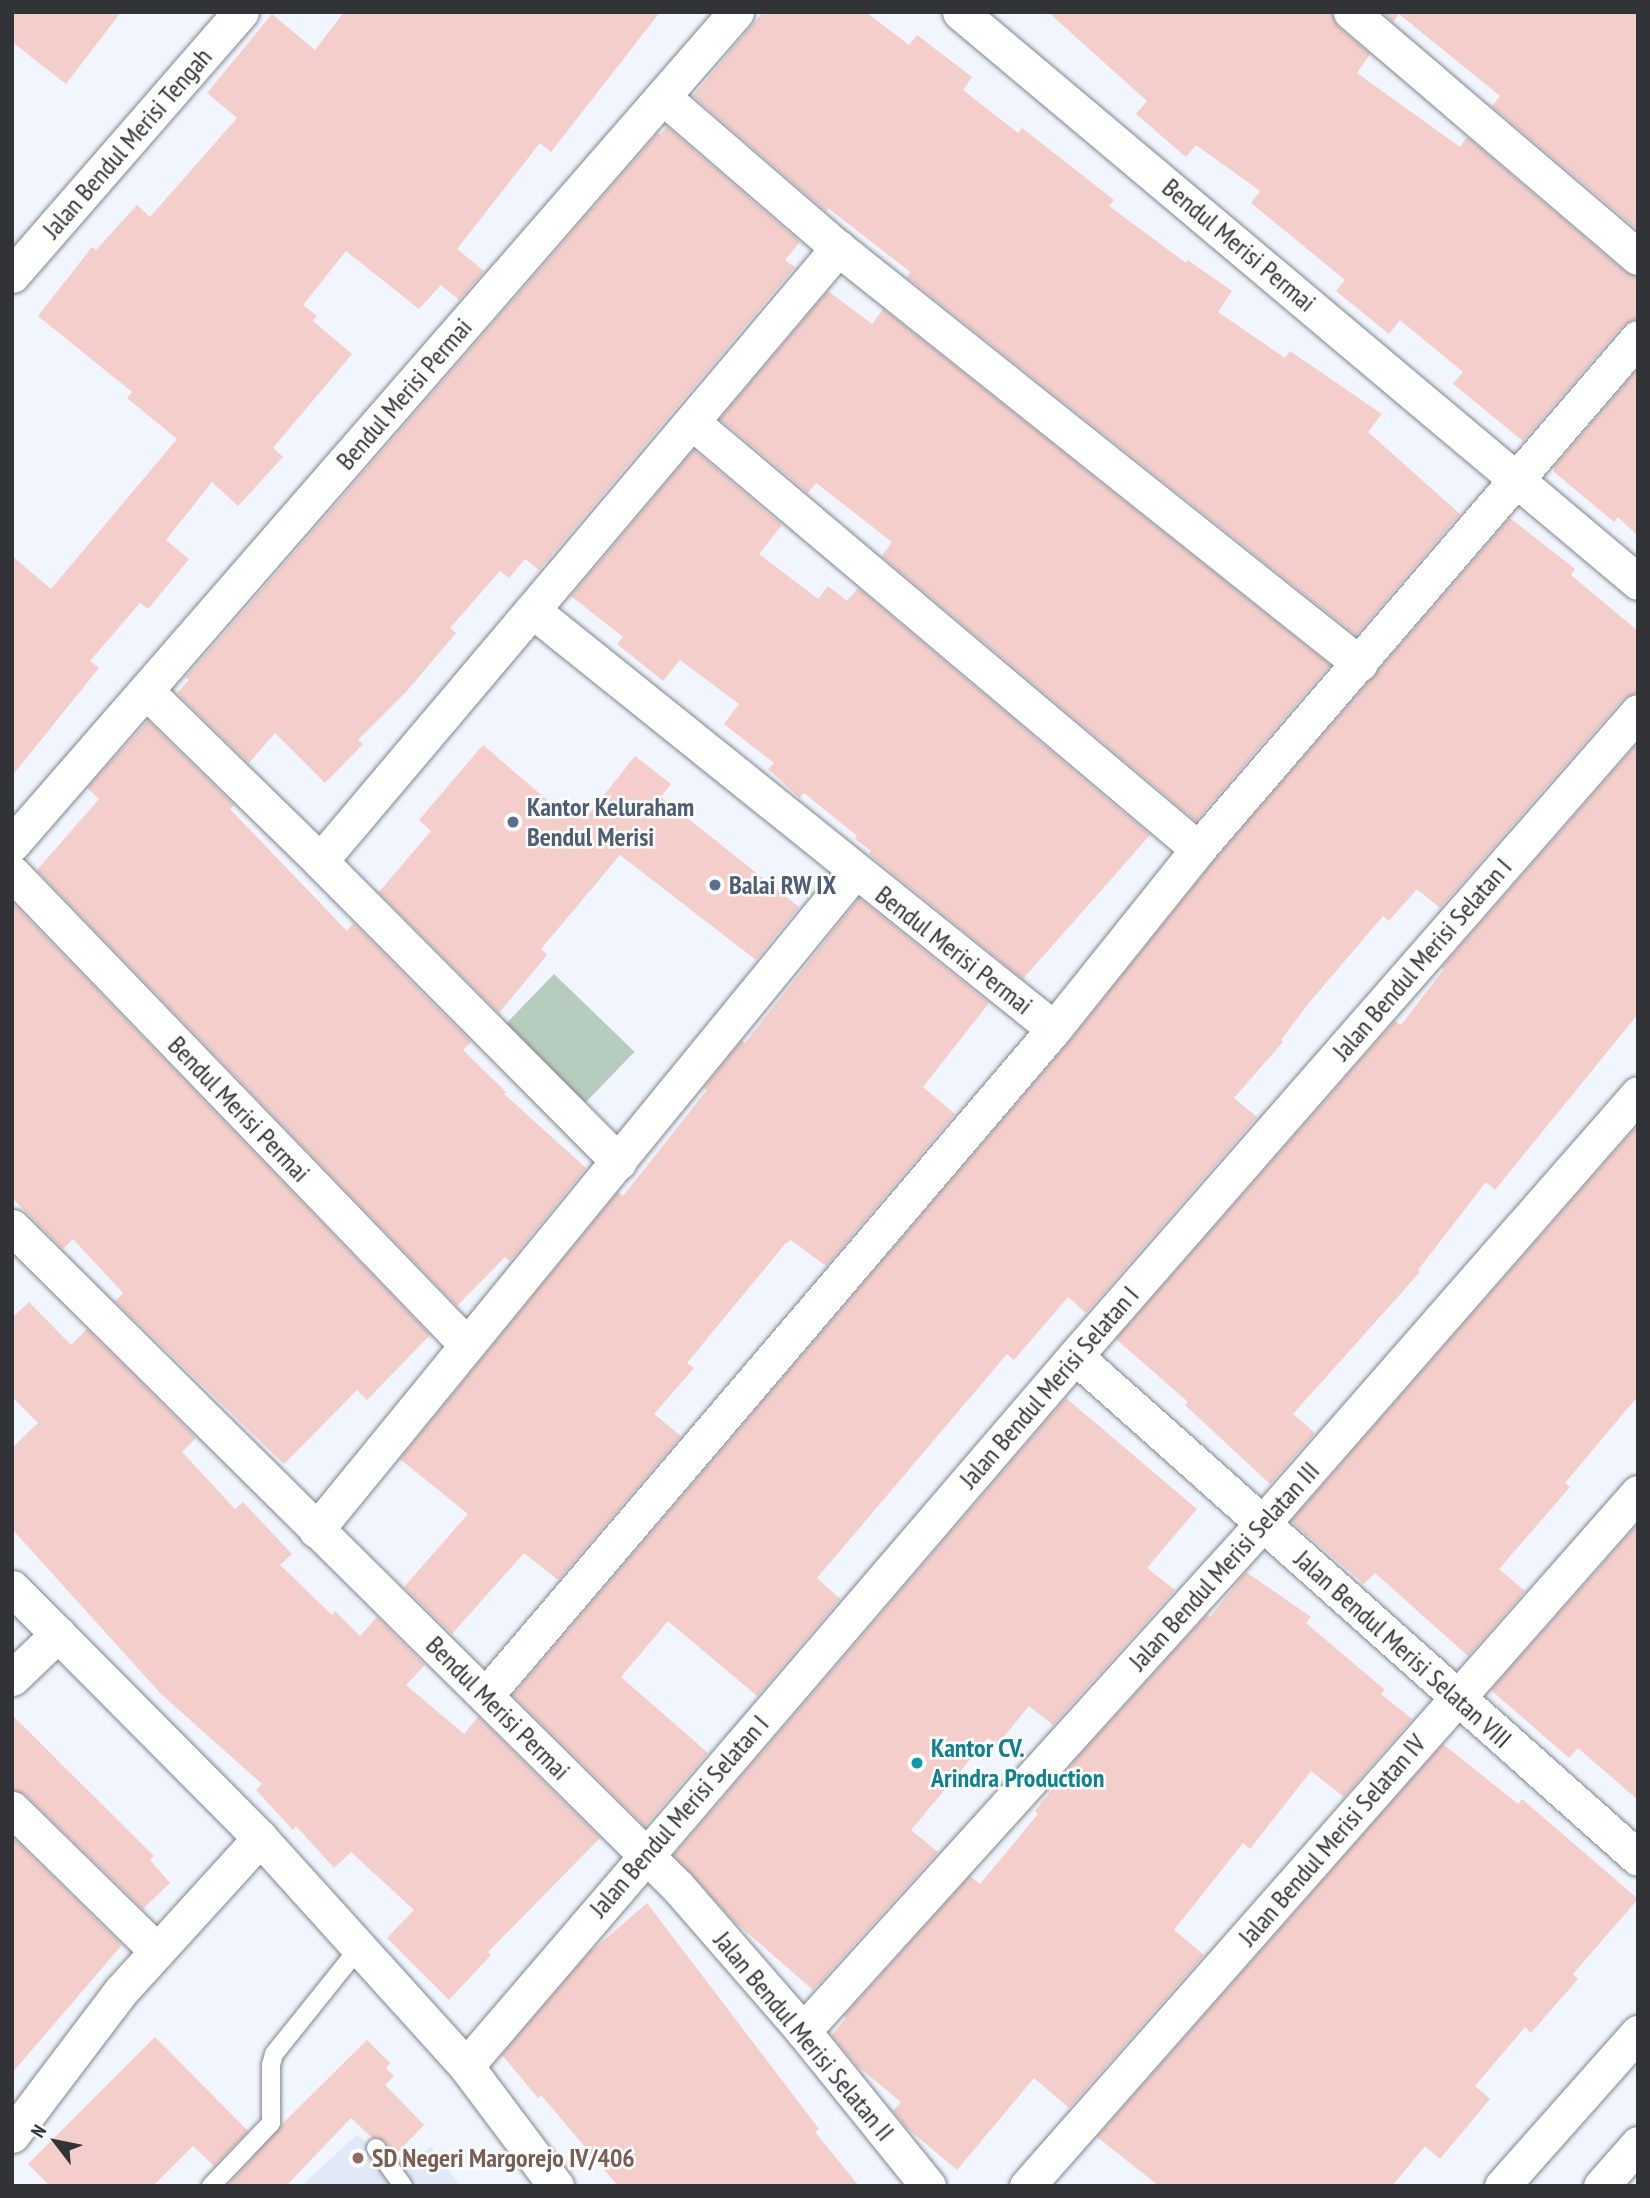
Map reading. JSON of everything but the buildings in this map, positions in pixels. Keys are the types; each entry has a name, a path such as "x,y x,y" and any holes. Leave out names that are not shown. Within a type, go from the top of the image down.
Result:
{"street":[{"name":"Jalan Bendul Merisi Tengah","path":"12,275 241,12"},
{"name":"Bendul Merisi Permai","path":"12,844 736,12"},
{"name":"Bendul Merisi Permai","path":"960,12 1638,582"},
{"path":"1351,12 1638,257"},
{"path":"663,97 838,248 1360,664"},
{"path":"320,861 838,248"},
{"path":"486,1695 1054,1029 1198,849 1638,338"},
{"path":"692,422 1198,849"},
{"name":"Bendul Merisi Permai","path":"532,610 854,872 1054,1029"},
{"path":"146,691 320,861 619,1163"},
{"name":"Jalan Bendul Merisi Selatan I","path":"466,2066 1075,1356 1638,712"},
{"name":"Bendul Merisi Permai","path":"316,1530 466,1344 619,1163 854,872"},
{"name":"Bendul Merisi Permai","path":"12,873 466,1344"},
{"name":"Jalan Bendul Merisi Selatan III","path":"803,2031 1262,1524 1638,1094"},
{"name":"Bendul Merisi Permai","path":"12,1227 678,1887"},
{"name":"Jalan Bendul Merisi Selatan VIII","path":"1075,1356 1638,1858"},
{"name":"Jalan Bendul Merisi Selatan IV","path":"1027,2186 1638,1493"},
{"path":"12,1588 260,1838 466,2066 556,2186"},
{"path":"12,1678 58,1634"},
{"path":"12,1810 157,1951"},
{"path":"12,2135 121,1991 260,1838"},
{"name":"Jalan Bendul Merisi Selatan II","path":"678,1887 803,2031 928,2186"},
{"path":"1502,2186 1638,2033"},
{"path":"1601,2186 1638,2144"}],"lane":[{"path":"211,2186 271,2123 271,2065 274,2054 359,1948"},
{"path":"376,2148 403,2186"}],"shaded area":[{"name":"SD Negeri Margorejo IV/406","path":"357,2135 397,2169 431,2147 460,2186 301,2186"}],"green space":[{"path":"554,974 635,1052 585,1103 505,1025"}],"place":[{"name":"Kantor Keluraham Bendul Merisi","path":"513,822"},
{"name":"Balai RW IX","path":"715,885"},
{"name":"Kantor CV. Arindra Production","path":"917,1763"},
{"name":"SD Negeri Margorejo IV/406","path":"358,2158"}]}
